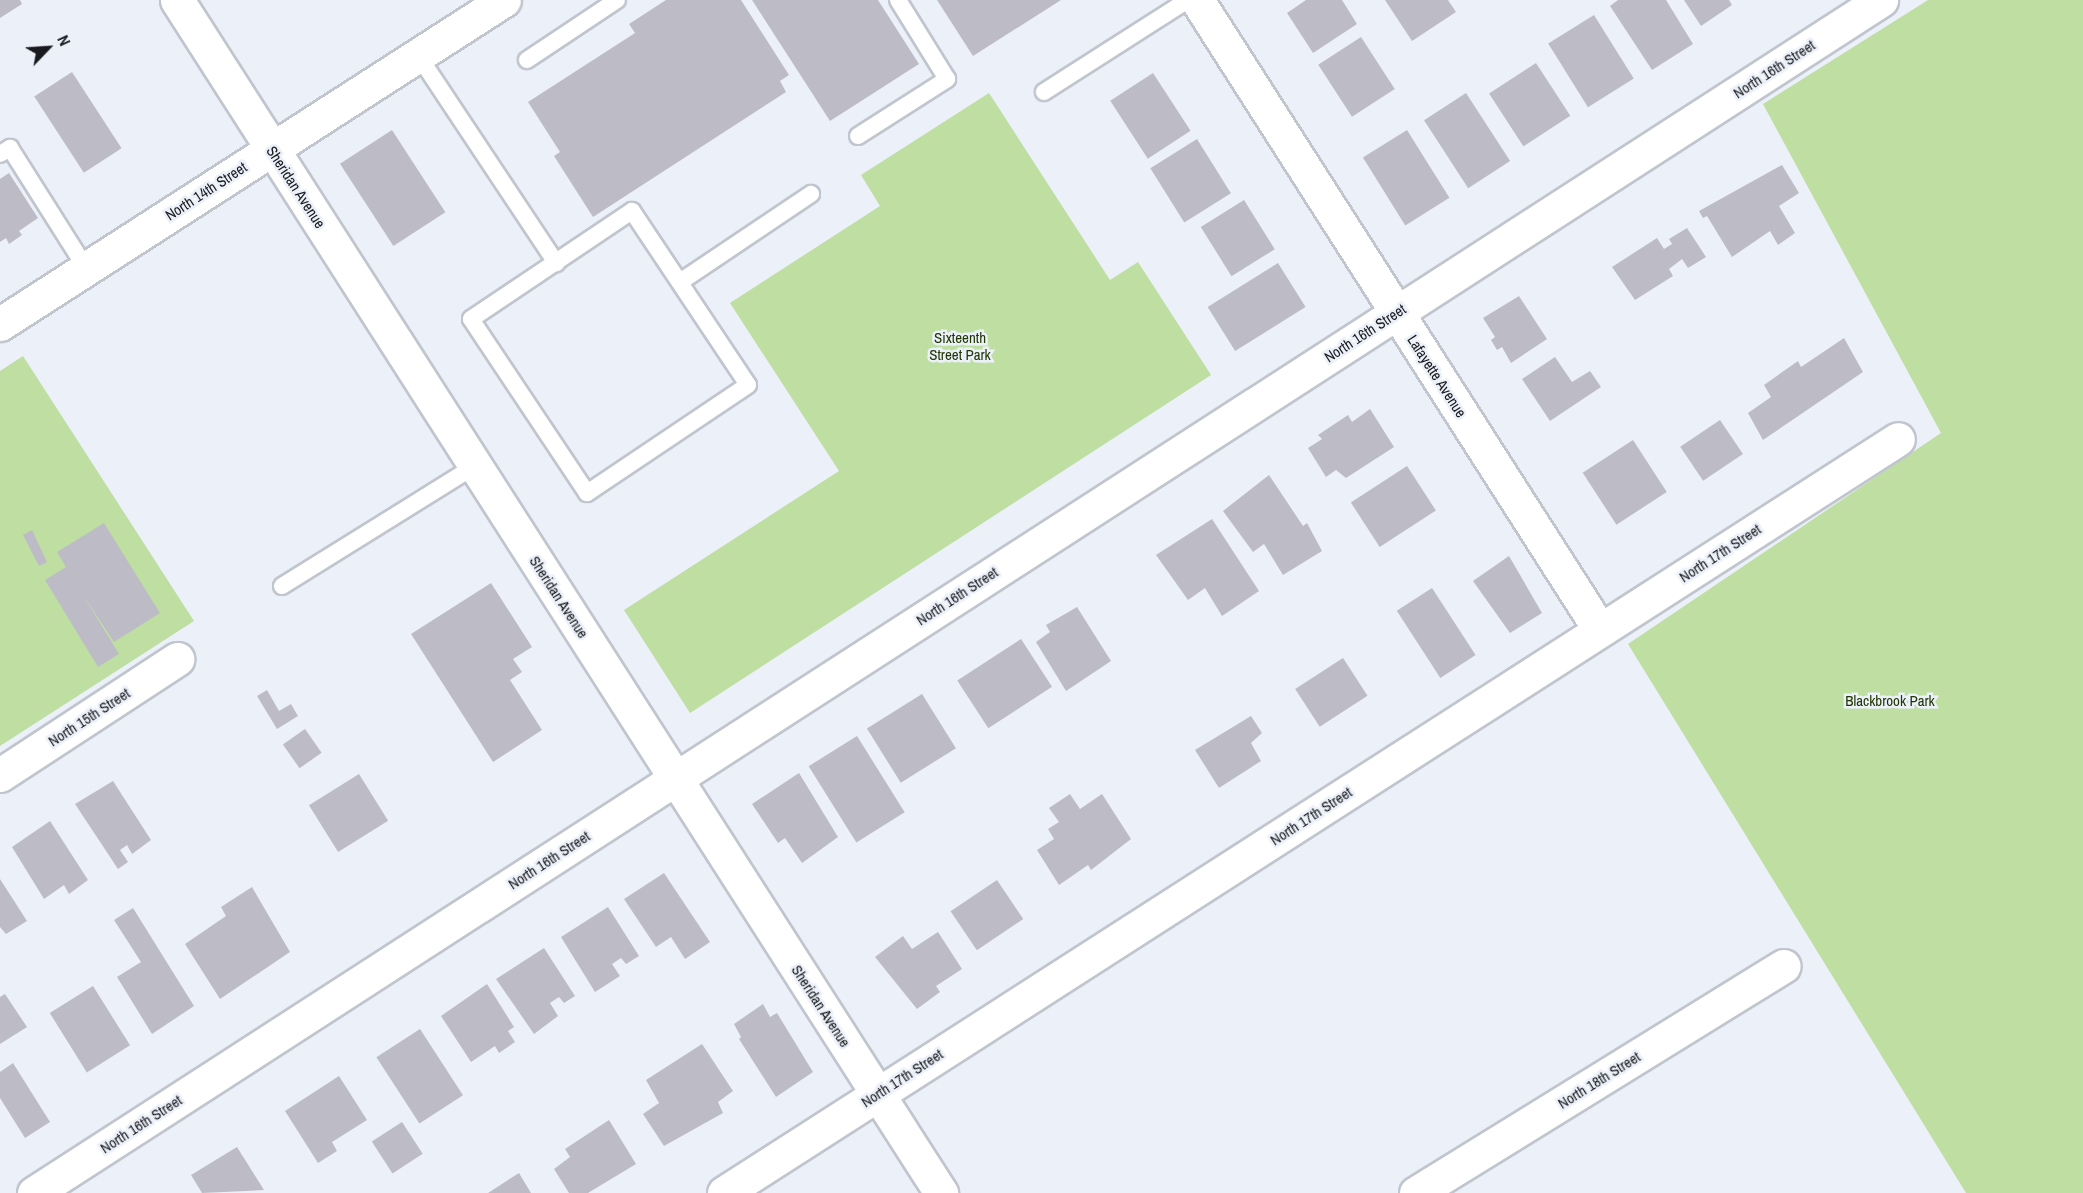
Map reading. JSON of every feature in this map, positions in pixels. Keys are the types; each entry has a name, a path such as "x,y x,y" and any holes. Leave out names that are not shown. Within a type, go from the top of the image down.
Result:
{"street":[{"name":"Sheridan Avenue","path":"177,0 941,1193"},
{"name":"North 14th Street","path":"5,314 86,268 504,0"},
{"name":"Lafayette Avenue","path":"1197,0 1600,630"},
{"name":"North 16th Street","path":"34,1193 1881,0"},
{"name":"North 17th Street","path":"724,1193 1898,439"},
{"name":"North 15th Street","path":"0,776 177,659"},
{"name":"North 18th Street","path":"1416,1193 1783,966"}],"lane":[{"path":"527,60 617,0"},
{"path":"858,136 947,79 898,0"},
{"path":"1044,92 1188,0"},
{"path":"418,55 556,263"},
{"path":"0,154 10,148 86,268"},
{"path":"680,282 811,194"},
{"path":"632,211 680,282 748,385 587,493 471,319 632,211"},
{"path":"282,586 475,466"}],"green space":[{"name":"Blackbrook Park","path":"1928,0 2083,0 2083,1193 1966,1193 1628,644 1941,433 1763,104"},
{"name":"Sixteenth Street Park","path":"989,93 1110,280 1138,262 1211,375 690,713 624,610 839,471 730,303 880,206 861,175"},
{"path":"23,356 194,621 0,746 0,371"}],"building":[{"path":"0,0 20,0 22,4 0,18"},
{"path":"666,0 741,0 789,75 780,81 786,92 593,217 554,156 560,152 528,102 635,33 629,24"},
{"path":"752,0 878,0 919,64 830,121"},
{"path":"937,0 1061,0 973,56"},
{"path":"1306,0 1342,0 1357,24 1313,53 1287,13"},
{"path":"1385,0 1448,0 1456,12 1412,41"},
{"path":"1618,0 1666,0 1693,44 1652,70 1610,6"},
{"path":"1684,0 1729,0 1732,5 1701,26"},
{"path":"1594,15 1634,79 1588,107 1548,44"},
{"path":"1361,37 1395,89 1352,117 1318,65"},
{"path":"1536,63 1570,116 1523,146 1489,93"},
{"path":"72,72 122,148 84,173 34,97"},
{"path":"1153,73 1191,131 1148,159 1110,101"},
{"path":"1466,93 1510,161 1468,188 1424,120"},
{"path":"392,130 445,212 393,246 340,164"},
{"path":"1407,130 1449,198 1405,225 1363,158"},
{"path":"1197,139 1231,193 1184,222 1150,168"},
{"path":"1782,165 1799,193 1779,206 1795,233 1778,245 1770,231 1732,257 1707,216 1703,218 1699,211"},
{"path":"9,173 38,218 19,231 22,235 9,244 6,238 0,242 0,179"},
{"path":"1244,200 1275,249 1231,276 1201,227"},
{"path":"1687,228 1706,257 1688,268 1682,259 1669,269 1673,276 1635,300 1612,267 1657,238 1664,249 1672,244 1669,239"},
{"path":"1278,263 1306,307 1235,351 1208,307"},
{"path":"1519,296 1547,339 1511,363 1502,347 1497,350 1491,340 1495,337 1483,318"},
{"path":"1844,338 1863,372 1763,440 1748,413 1771,397 1764,385 1798,361 1801,367"},
{"path":"1555,357 1572,382 1590,371 1601,387 1550,421 1522,379"},
{"path":"1370,409 1394,447 1346,478 1336,470 1326,477 1308,448 1322,439 1318,435 1348,415 1352,422"},
{"path":"1720,420 1743,454 1703,481 1680,447"},
{"path":"1633,440 1667,492 1616,525 1583,473"},
{"path":"1407,466 1436,510 1380,547 1351,502"},
{"path":"1269,475 1303,526 1307,523 1322,551 1283,575 1264,544 1253,552 1223,511"},
{"path":"1212,519 1259,591 1222,616 1205,588 1188,600 1156,555"},
{"path":"104,523 160,613 114,642 83,595 119,654 98,667 45,580 66,567 57,552"},
{"path":"32,530 47,562 39,566 23,535"},
{"path":"1509,556 1542,613 1510,633 1473,581"},
{"path":"491,583 532,647 513,659 522,672 510,680 542,730 493,762 411,634"},
{"path":"1432,588 1476,655 1440,678 1397,611"},
{"path":"1077,607 1111,661 1066,691 1036,642 1050,632 1046,625"},
{"path":"1021,639 1052,687 988,728 957,680"},
{"path":"1343,658 1368,696 1320,727 1295,689"},
{"path":"267,690 279,711 291,704 298,716 277,729 257,696"},
{"path":"922,694 956,748 901,783 867,728"},
{"path":"1251,716 1262,733 1251,743 1261,761 1219,788 1195,750"},
{"path":"305,729 322,753 300,768 283,744"},
{"path":"857,736 905,812 856,843 809,766"},
{"path":"799,773 838,837 802,863 785,838 778,843 752,804"},
{"path":"359,774 388,821 338,852 309,805"},
{"path":"113,781 151,840 132,854 127,845 120,850 128,862 118,869 75,804"},
{"path":"1070,794 1080,809 1102,794 1131,839 1091,870 1088,865 1059,885 1037,850 1054,839 1048,829 1059,822 1049,808"},
{"path":"50,821 88,880 69,894 64,885 44,899 12,847"},
{"path":"664,873 710,942 685,959 671,937 656,947 624,899"},
{"path":"0,879 27,921 6,934 0,927"},
{"path":"997,880 1023,919 977,950 951,911"},
{"path":"252,887 290,952 220,999 185,944 226,916 221,907"},
{"path":"608,907 639,956 626,964 621,958 612,964 620,976 595,992 561,937"},
{"path":"133,908 194,1006 152,1034 117,977 141,962 114,920"},
{"path":"938,932 962,969 936,986 940,992 917,1009 875,957 903,936 912,949"},
{"path":"544,948 575,996 564,1003 559,997 550,1003 558,1016 534,1034 496,979"},
{"path":"487,984 514,1027 508,1031 515,1042 499,1053 495,1046 471,1062 441,1016"},
{"path":"93,986 130,1045 87,1072 50,1013"},
{"path":"5,994 27,1027 0,1044 0,997"},
{"path":"763,1004 770,1017 777,1013 813,1072 776,1097 739,1039 741,1037 734,1024"},
{"path":"420,1029 463,1095 419,1124 376,1057"},
{"path":"702,1044 733,1091 718,1102 723,1113 664,1146 643,1114 659,1103 646,1080"},
{"path":"13,1063 50,1122 25,1138 0,1098 0,1072"},
{"path":"339,1076 367,1120 332,1142 337,1151 318,1163 285,1111"},
{"path":"609,1120 636,1164 588,1193 569,1193 554,1169 570,1157 565,1149"},
{"path":"402,1122 423,1154 393,1173 372,1142"},
{"path":"237,1147 264,1190 202,1193 191,1175"},
{"path":"519,1173 531,1193 488,1193"}]}
